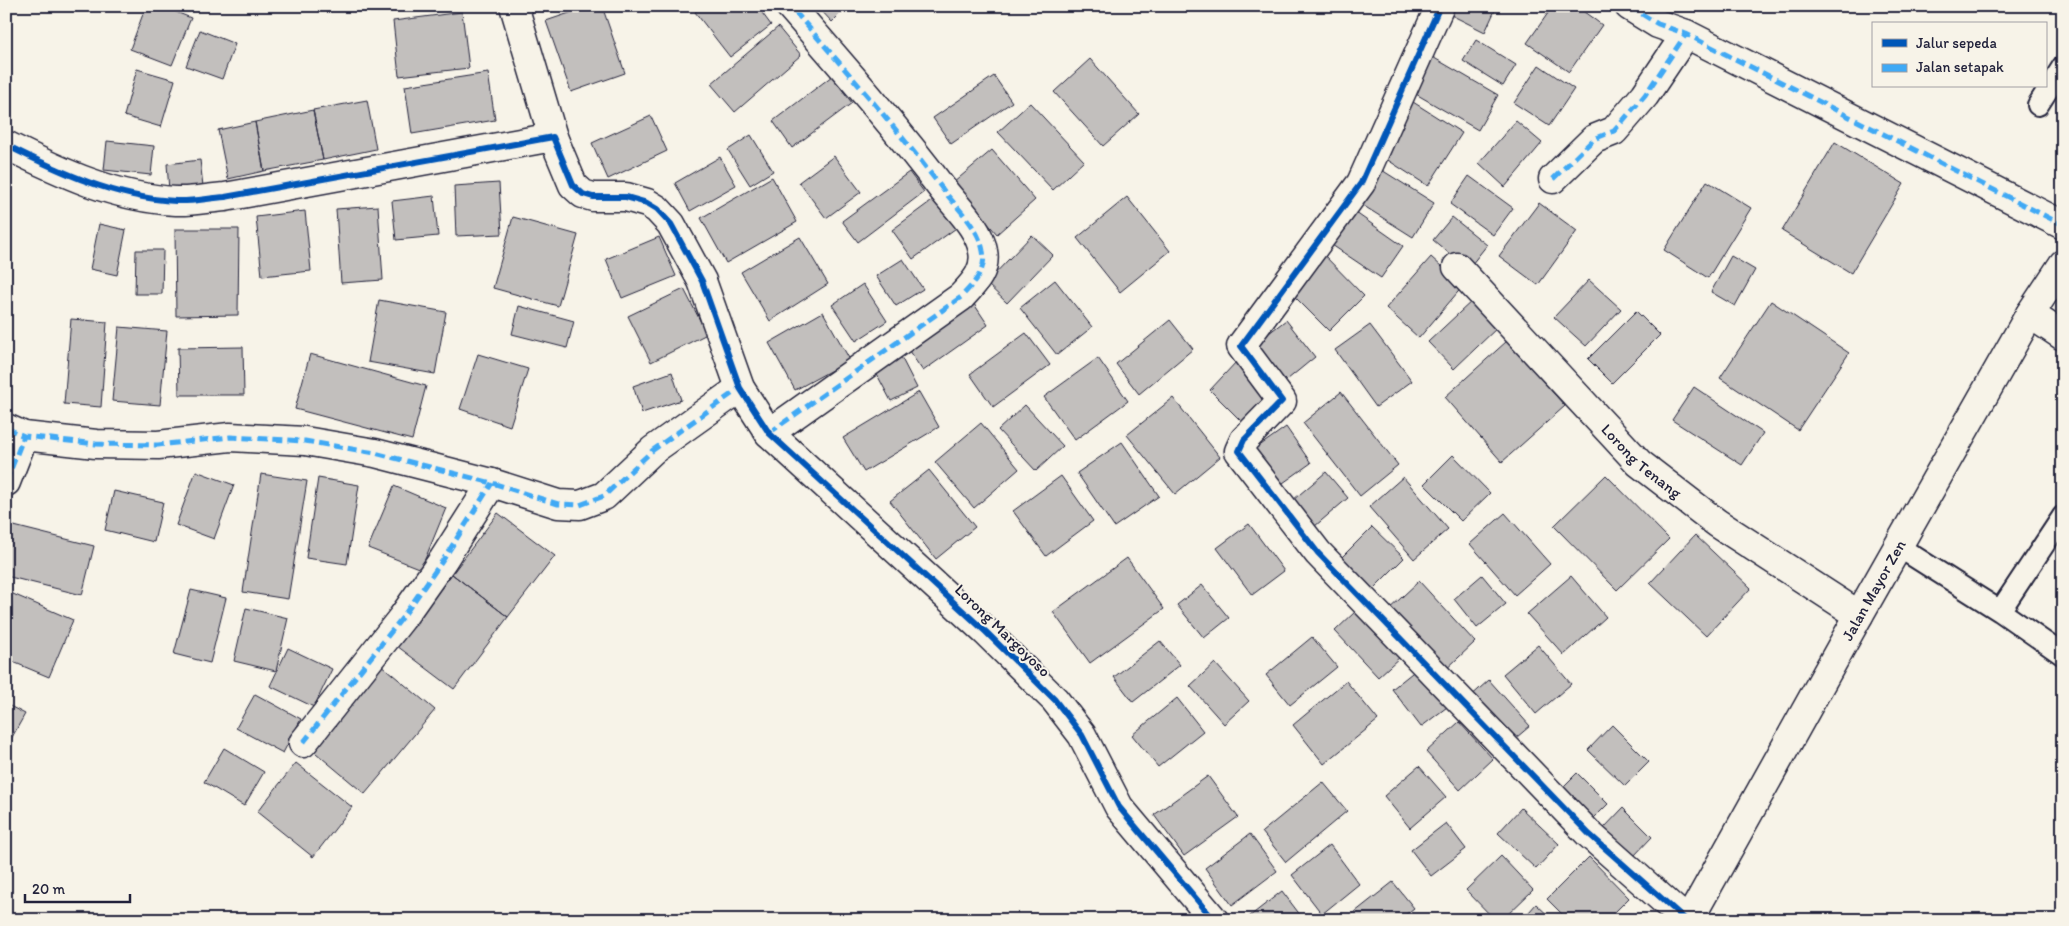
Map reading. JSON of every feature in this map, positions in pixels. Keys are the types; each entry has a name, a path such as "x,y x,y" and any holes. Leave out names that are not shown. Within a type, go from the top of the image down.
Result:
{"street":[{"name":"Lorong Margoyoso","path":"514,6 553,137 573,185 578,190 593,197 626,197 647,203 657,209 671,224 702,280 740,388 769,433 986,632 1055,700 1082,735 1119,807 1214,920"},
{"path":"769,433 961,297 976,281 982,270 984,260 980,237 895,126 790,6"},
{"path":"1440,6 1361,183 1241,346 1282,401 1244,440 1239,451 1318,553 1589,834 1688,920"},
{"path":"1629,6 1658,24 1686,34 2063,225"},
{"path":"1553,179 1594,139 1614,131 1644,95 1686,34"},
{"path":"6,145 97,185 132,196 177,201 225,197 553,137"},
{"name":"Jalan Mayor Zen","path":"1688,920 1858,614 1899,547 2030,314 2063,264"},
{"name":"Lorong Tenang","path":"1457,267 1639,463 1717,523 1858,614"},
{"path":"2030,314 2063,336"},
{"path":"6,482 15,432 96,444 158,445 230,437 305,441 375,453 492,483 558,504 580,505 604,496 653,450 740,388"},
{"path":"303,743 402,618 443,560 492,483"}],"lane":[{"path":"2038,106 2063,66"},
{"path":"2000,611 2063,516"},
{"path":"1899,547 2000,611 2063,655"}],"building":[{"path":"146,6 161,6 191,18 172,65 130,49"},
{"path":"590,6 602,6 625,73 571,92 546,21"},
{"path":"703,6 757,6 771,25 730,57 695,12"},
{"path":"817,6 848,6 832,22"},
{"path":"1445,6 1497,6 1485,32 1443,11"},
{"path":"1553,6 1576,6 1602,25 1569,72 1527,43"},
{"path":"462,12 469,68 399,76 393,21"},
{"path":"778,27 801,55 735,112 711,84"},
{"path":"200,30 235,44 222,79 186,66"},
{"path":"1476,40 1516,65 1503,86 1463,61"},
{"path":"1429,55 1498,95 1478,130 1409,90"},
{"path":"1090,59 1139,114 1103,146 1054,92"},
{"path":"1539,65 1574,89 1549,126 1514,103"},
{"path":"137,69 175,80 161,127 124,116"},
{"path":"488,73 495,120 412,134 405,86"},
{"path":"832,76 852,103 792,148 773,121"},
{"path":"994,76 1012,102 951,144 933,118"},
{"path":"367,100 376,149 323,160 313,110"},
{"path":"1413,102 1462,133 1428,186 1380,155"},
{"path":"1030,103 1084,161 1053,190 998,132"},
{"path":"313,110 323,160 264,171 255,122"},
{"path":"651,116 667,151 608,179 592,143"},
{"path":"1516,121 1542,143 1505,187 1479,163"},
{"path":"255,122 264,171 228,179 218,130"},
{"path":"751,135 773,171 750,185 728,150"},
{"path":"107,141 154,146 151,175 104,170"},
{"path":"1835,142 1904,184 1851,273 1782,231"},
{"path":"992,150 1035,200 997,234 953,183"},
{"path":"834,156 861,192 826,218 799,182"},
{"path":"720,157 736,185 690,211 675,183"},
{"path":"200,160 203,186 169,190 167,164"},
{"path":"1377,167 1434,203 1413,237 1356,201"},
{"path":"909,172 924,192 858,242 842,221"},
{"path":"1469,176 1513,208 1493,235 1450,204"},
{"path":"772,177 797,222 726,263 701,218"},
{"path":"1707,181 1751,208 1708,278 1664,250"},
{"path":"499,183 502,234 456,236 454,186"},
{"path":"434,196 438,236 396,240 392,201"},
{"path":"938,196 959,226 913,259 892,230"},
{"path":"1127,197 1170,251 1120,292 1077,238"},
{"path":"1539,203 1577,231 1538,285 1499,256"},
{"path":"378,206 383,280 341,283 336,209"},
{"path":"1349,208 1403,246 1381,278 1326,241"},
{"path":"305,211 311,271 262,276 256,217"},
{"path":"513,217 578,235 558,306 493,288"},
{"path":"1452,217 1487,245 1468,269 1433,240"},
{"path":"99,224 126,230 117,275 90,269"},
{"path":"175,229 239,229 238,315 176,316"},
{"path":"1032,235 1053,255 1007,303 986,283"},
{"path":"659,237 676,276 622,298 606,259"},
{"path":"800,237 828,284 770,321 741,272"},
{"path":"136,250 163,250 162,294 135,294"},
{"path":"1321,252 1364,296 1329,331 1286,288"},
{"path":"1731,256 1755,270 1735,306 1711,292"},
{"path":"1431,257 1463,286 1419,338 1386,308"},
{"path":"903,259 923,289 896,306 876,276"},
{"path":"1055,280 1092,327 1057,355 1020,308"},
{"path":"1589,280 1621,309 1586,346 1554,317"},
{"path":"863,284 887,321 856,341 832,305"},
{"path":"684,289 707,334 651,362 628,316"},
{"path":"970,298 988,325 923,371 904,344"},
{"path":"1474,299 1499,326 1454,369 1428,342"},
{"path":"379,300 446,312 435,374 368,362"},
{"path":"1771,301 1849,353 1798,430 1720,378"},
{"path":"519,306 574,321 567,348 512,334"},
{"path":"1636,311 1660,335 1612,383 1588,359"},
{"path":"823,312 850,360 795,390 769,343"},
{"path":"71,319 107,322 101,407 64,404"},
{"path":"1170,320 1193,349 1139,394 1116,364"},
{"path":"1286,320 1315,357 1282,384 1252,346"},
{"path":"1370,325 1412,381 1376,407 1335,350"},
{"path":"119,327 167,331 160,405 112,401"},
{"path":"1026,333 1050,365 993,407 970,374"},
{"path":"1507,341 1565,406 1502,462 1445,397"},
{"path":"243,347 244,395 179,395 178,348"},
{"path":"899,353 917,388 891,401 873,367"},
{"path":"310,354 426,386 412,440 295,409"},
{"path":"478,354 528,369 510,426 460,409"},
{"path":"1098,358 1128,401 1075,440 1044,397"},
{"path":"1237,361 1271,396 1244,424 1210,390"},
{"path":"672,372 681,400 642,413 633,386"},
{"path":"1694,387 1763,433 1742,465 1672,420"},
{"path":"919,392 939,427 864,472 843,438"},
{"path":"1341,392 1398,465 1360,496 1303,423"},
{"path":"1173,398 1220,457 1175,494 1127,435"},
{"path":"1025,405 1063,446 1036,471 998,430"},
{"path":"981,423 1019,469 974,508 935,462"},
{"path":"1286,427 1311,463 1276,488 1251,452"},
{"path":"1122,442 1159,496 1114,527 1077,473"},
{"path":"1453,455 1490,493 1461,521 1424,484"},
{"path":"929,470 975,527 936,559 890,501"},
{"path":"196,471 234,485 214,539 176,525"},
{"path":"1326,472 1348,498 1308,532 1286,506"},
{"path":"261,474 307,481 288,599 243,592"},
{"path":"1606,475 1669,539 1617,590 1554,526"},
{"path":"1061,476 1093,521 1046,556 1013,511"},
{"path":"1403,477 1448,529 1414,559 1369,507"},
{"path":"318,478 359,485 347,564 306,558"},
{"path":"394,486 446,508 421,569 368,548"},
{"path":"114,491 163,502 154,542 105,530"},
{"path":"498,513 555,556 508,617 452,574"},
{"path":"1505,513 1550,564 1515,595 1470,544"},
{"path":"6,524 94,546 82,595 6,576"},
{"path":"1249,524 1284,571 1252,595 1217,548"},
{"path":"1372,527 1404,558 1369,593 1337,562"},
{"path":"1695,535 1751,588 1706,636 1650,583"},
{"path":"1127,558 1164,609 1090,663 1053,612"},
{"path":"452,574 508,617 454,689 397,646"},
{"path":"1482,575 1506,604 1477,628 1454,599"},
{"path":"1571,576 1606,617 1564,655 1527,614"},
{"path":"1419,581 1475,642 1441,674 1385,613"},
{"path":"1202,585 1229,618 1204,638 1177,605"},
{"path":"191,590 226,598 210,663 174,654"},
{"path":"6,591 73,620 49,677 6,659"},
{"path":"246,608 288,618 276,671 234,661"},
{"path":"1357,610 1401,656 1378,677 1335,631"},
{"path":"1312,637 1337,667 1290,705 1266,675"},
{"path":"1160,641 1180,665 1133,702 1114,677"},
{"path":"1538,645 1571,684 1536,714 1503,674"},
{"path":"288,648 332,669 314,707 270,686"},
{"path":"1215,663 1249,701 1224,724 1190,686"},
{"path":"380,664 435,710 365,794 310,748"},
{"path":"1422,665 1451,704 1421,727 1392,689"},
{"path":"1489,680 1530,726 1510,743 1469,698"},
{"path":"1346,681 1378,720 1324,764 1293,725"},
{"path":"255,694 301,719 283,753 236,728"},
{"path":"1177,698 1203,731 1158,767 1132,735"},
{"path":"6,704 25,714 6,748"},
{"path":"1459,722 1493,759 1460,790 1426,752"},
{"path":"1612,725 1649,762 1625,786 1588,750"},
{"path":"224,748 264,772 244,806 204,782"},
{"path":"296,763 352,807 313,857 257,812"},
{"path":"1419,766 1446,797 1410,828 1384,796"},
{"path":"1577,773 1608,804 1591,821 1560,790"},
{"path":"1208,776 1238,817 1184,856 1154,815"},
{"path":"1323,782 1347,811 1286,862 1262,832"},
{"path":"1521,808 1559,844 1536,869 1498,833"},
{"path":"1623,808 1652,837 1633,857 1604,828"},
{"path":"1446,823 1466,849 1431,876 1411,850"},
{"path":"1250,834 1277,871 1232,905 1205,868"},
{"path":"1330,845 1359,884 1322,914 1292,875"},
{"path":"1501,856 1533,890 1502,920 1495,920 1466,890"},
{"path":"1589,857 1629,898 1607,920 1568,920 1547,899"},
{"path":"1393,882 1414,908 1399,920 1353,920 1350,916"},
{"path":"1282,891 1304,920 1245,920"},
{"path":"1536,904 1553,920 1522,920"}],"marked path":[{"path":"769,433 961,297 978,277 984,258 981,243 967,219 888,120 790,6"},
{"path":"1629,6 1658,24 1686,34"},
{"path":"1553,179 1594,139 1614,131 1645,95 1686,34 2063,225"},
{"path":"6,428 24,436 96,444 158,445 230,437 305,441 375,453 492,483 558,504 580,505 604,496 653,450 740,388"},
{"path":"6,482 24,436"},
{"path":"303,743 402,618 443,560 492,483"}],"cycle path":[{"path":"1440,6 1361,183 1241,346 1282,401 1244,440 1239,451 1318,553 1589,834 1686,920"},
{"path":"6,145 88,182 131,195 182,201 225,197 553,137 573,185 583,194 593,197 626,197 647,203 657,209 671,224 702,281 740,388 769,433 986,632 1055,700 1082,735 1119,807 1214,920"}]}
